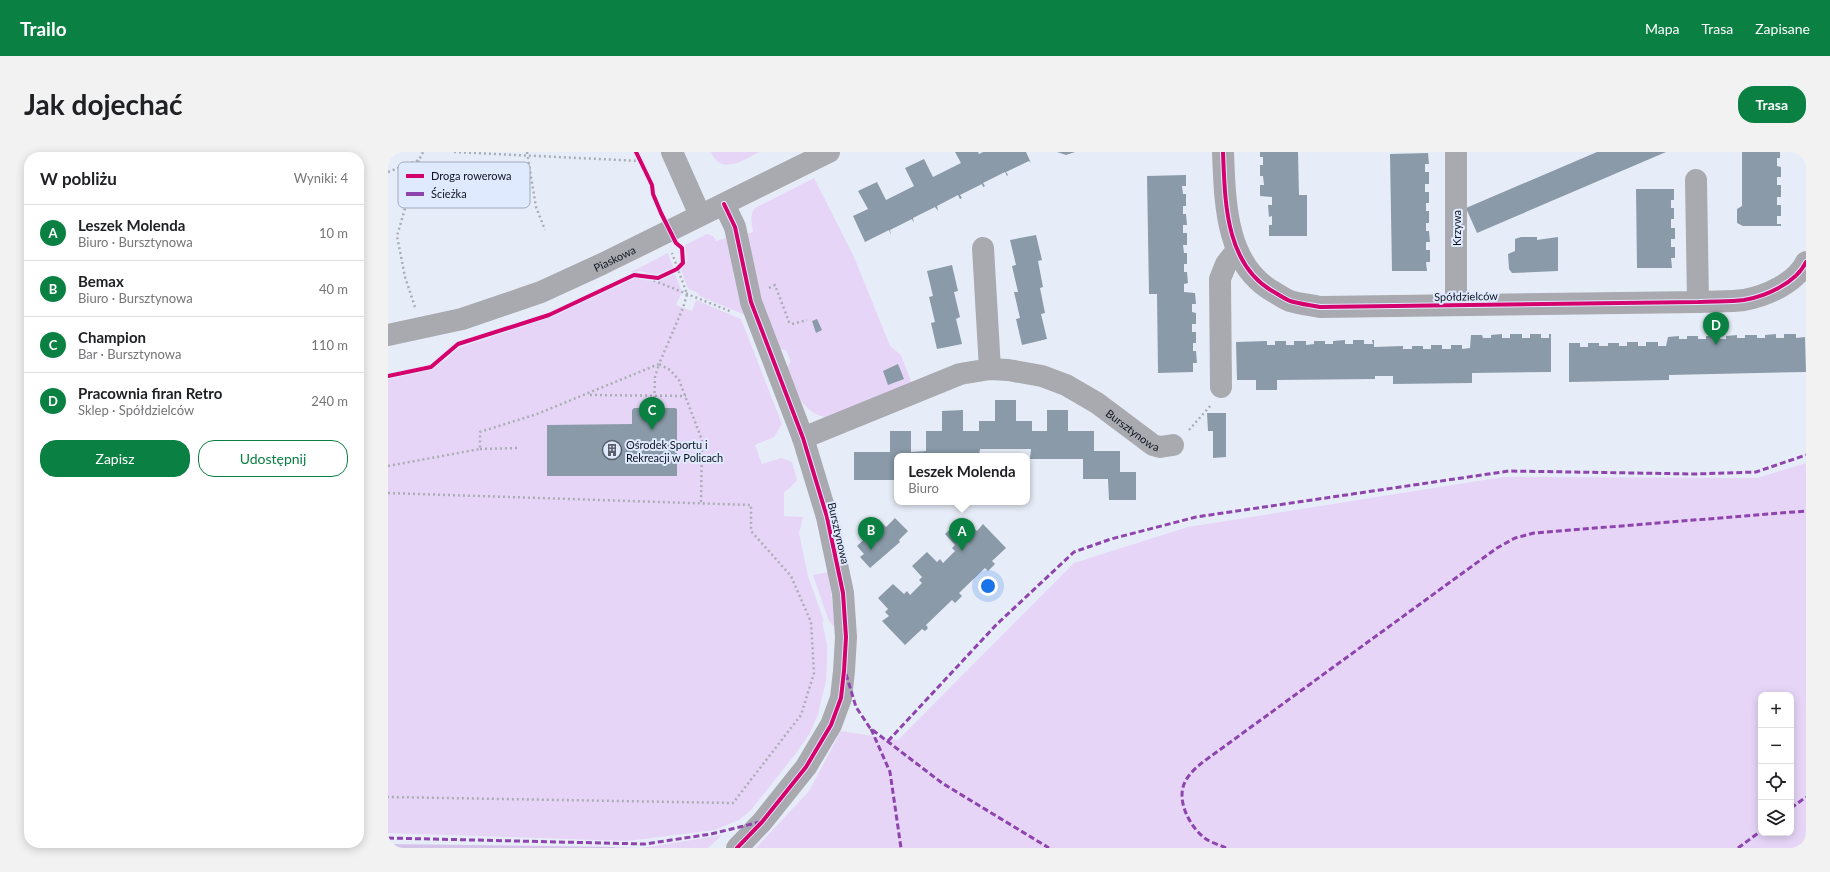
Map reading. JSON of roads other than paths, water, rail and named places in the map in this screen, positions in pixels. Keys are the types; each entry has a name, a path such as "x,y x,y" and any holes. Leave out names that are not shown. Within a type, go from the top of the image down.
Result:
{"street":[{"path":"672,152 700,215"},
{"name":"Piaskowa","path":"388,335 462,319 541,292 829,152"},
{"name":"Spółdzielców","path":"1223,152 1226,208 1230,232 1237,250 1248,270 1266,288 1289,301 1320,307 1698,302 1744,300 1773,291 1792,279 1805,265"},
{"name":"Krzywa","path":"1456,152 1456,305"},
{"path":"1696,180 1698,302"},
{"name":"Bursztynowa","path":"724,204 735,227 751,302 781,359 827,517 843,593 846,637 841,698 831,725 806,768 762,822 737,848"},
{"path":"983,248 990,369"},
{"path":"1221,387 1220,279 1226,264 1237,250"},
{"name":"Bursztynowa","path":"803,438 960,374 990,369 1008,370 1042,376 1066,385 1097,403 1153,445 1160,447 1173,445"}],"place":[{"name":"Pracownia firan Retro","path":"1716,345"},
{"name":"Champion","path":"652,430"},
{"name":"Ośrodek Sportu i Rekreacji w Policach","path":"612,450"},
{"name":"Bemax","path":"871,550"},
{"name":"Leszek Molenda","path":"962,551"}]}
